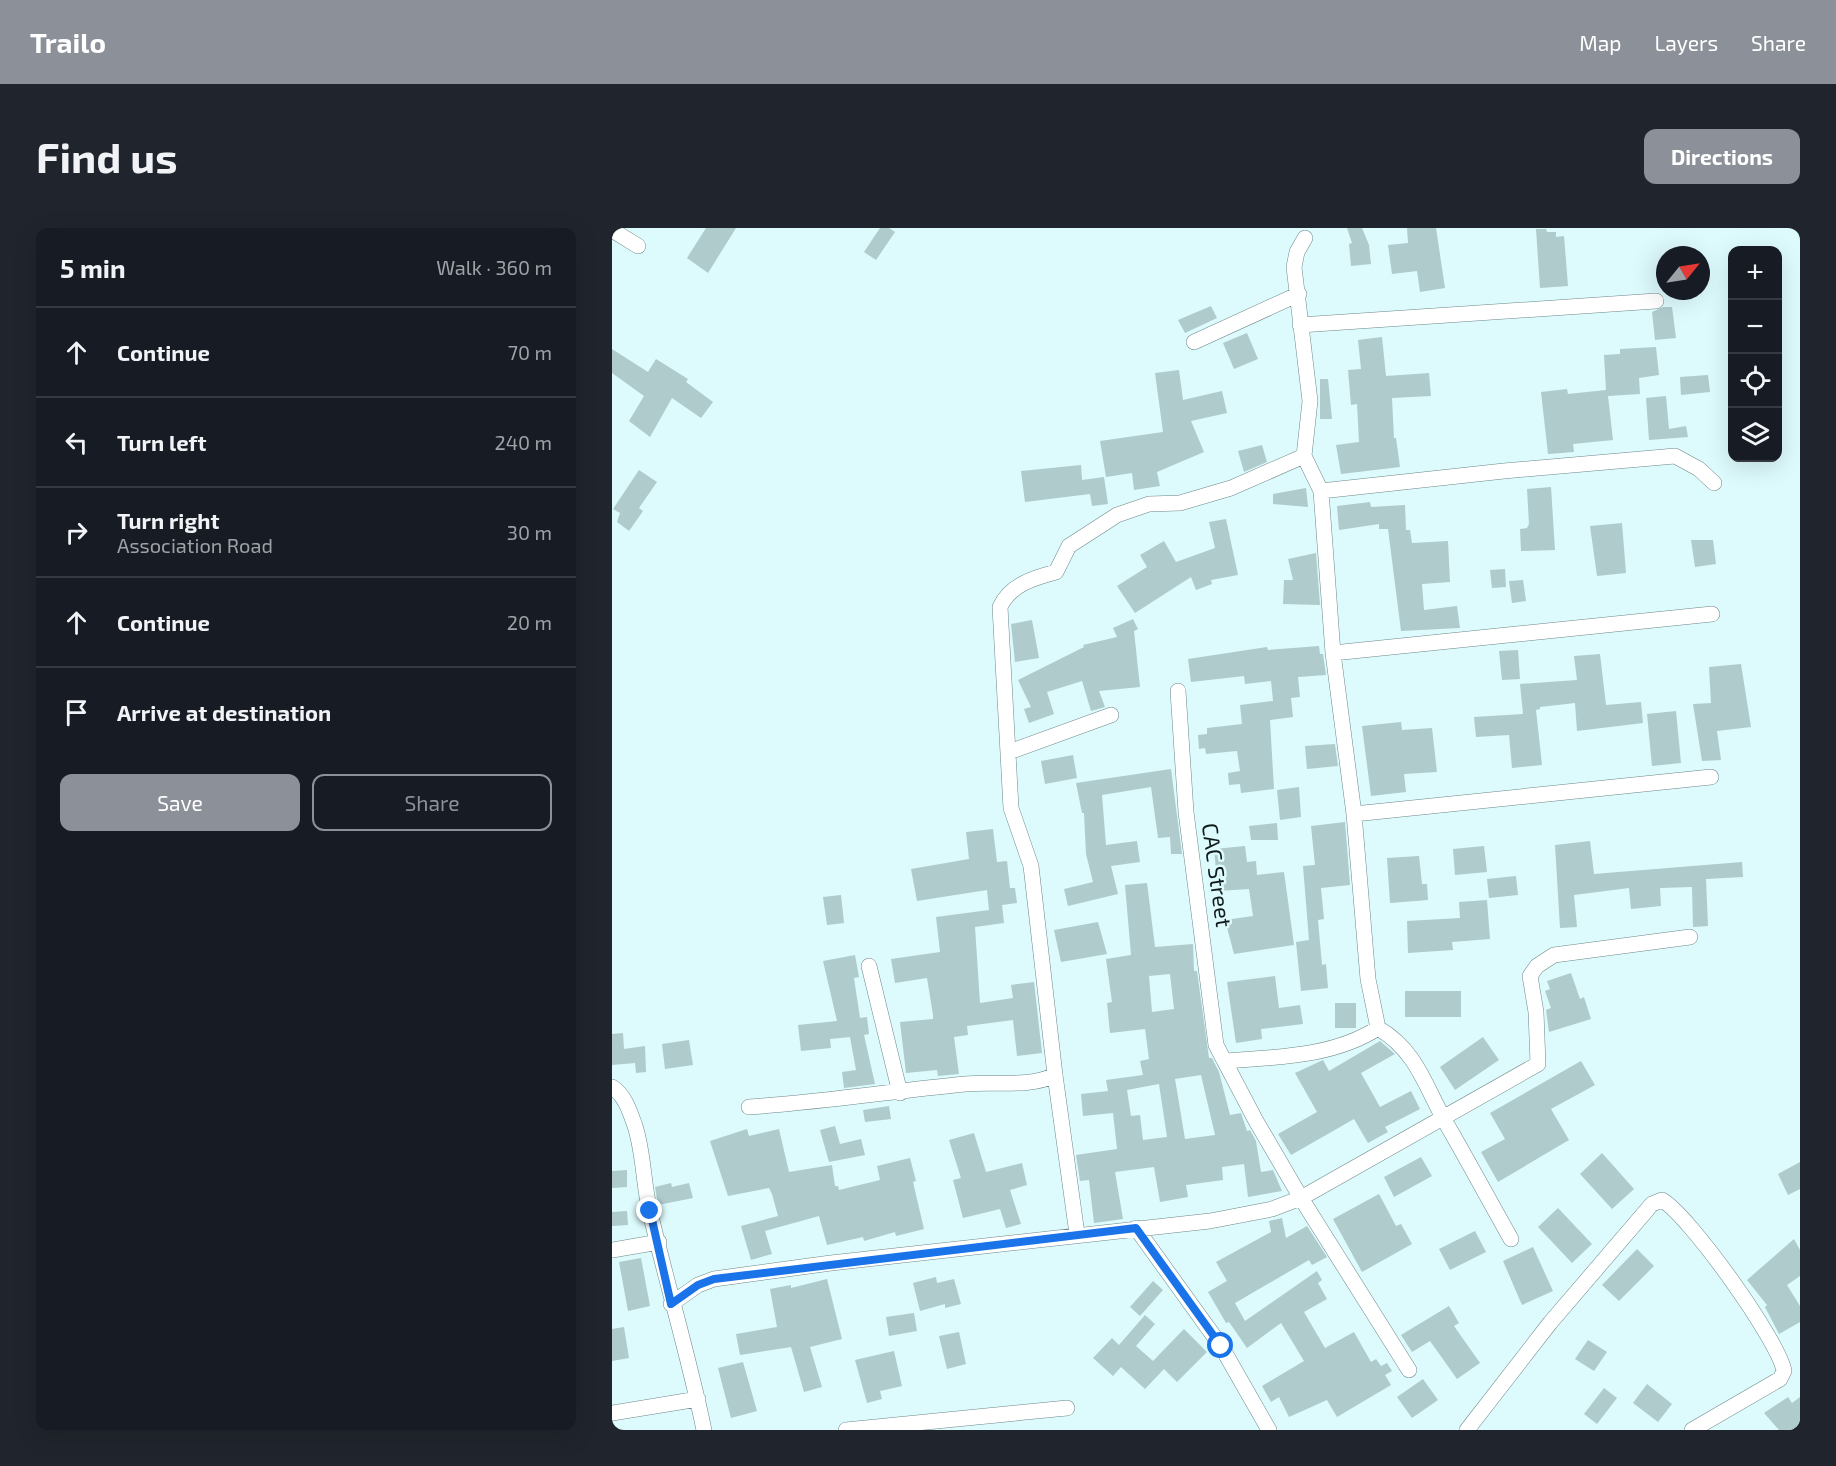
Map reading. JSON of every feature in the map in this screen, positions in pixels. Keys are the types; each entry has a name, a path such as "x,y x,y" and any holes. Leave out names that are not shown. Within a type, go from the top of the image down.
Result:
{"street":[{"path":"612,230 638,246"},
{"path":"1305,238 1297,252 1294,267 1310,401 1304,456 1321,491 1333,653 1354,814 1368,979 1377,1028 1391,1036 1408,1054 1427,1081 1443,1117 1511,1239"},
{"path":"1194,342 1299,294"},
{"path":"1300,325 1656,301"},
{"path":"1077,1234 1055,1075 1032,866 1011,808 1000,607 1005,596 1030,578 1056,572 1069,546 1117,515 1149,504 1180,503 1231,488 1304,456"},
{"path":"1321,491 1504,471 1676,456 1699,470 1714,483"},
{"path":"1333,653 1712,614"},
{"name":"CAC Street","path":"1178,691 1186,812 1216,1045 1256,1121 1301,1198 1409,1370"},
{"path":"1009,752 1111,715"},
{"path":"1354,814 1711,777"},
{"path":"671,1304 698,1285 714,1279 1077,1234 1210,1221 1272,1209 1301,1198 1538,1064 1537,1023 1530,976 1544,959 1554,955 1690,936"},
{"path":"869,966 900,1093"},
{"path":"1226,1061 1291,1056 1334,1047 1359,1040 1377,1028"},
{"path":"749,1107 900,1093 966,1084 1040,1083 1055,1075"},
{"path":"612,1088 626,1103 643,1156 650,1211 659,1242 671,1304 698,1399 704,1430"},
{"path":"1467,1430 1550,1323 1652,1204 1662,1200 1687,1221 1718,1260 1774,1348 1784,1371 1780,1379 1692,1430"},
{"path":"1136,1228 1221,1346 1269,1430"},
{"path":"612,1250 659,1242"},
{"path":"612,1413 698,1399"},
{"path":"846,1430 1066,1408"}],"building":[{"path":"706,228 736,228 708,273 687,258"},
{"path":"880,228 889,228 895,232 876,260 864,252"},
{"path":"1347,228 1362,228 1369,245 1371,264 1351,266 1349,244 1352,243"},
{"path":"1407,228 1436,228 1445,288 1420,292 1417,271 1392,274 1388,245 1408,243"},
{"path":"1536,229 1556,232 1556,237 1564,236 1568,286 1540,288"},
{"path":"1211,306 1217,318 1185,333 1178,320"},
{"path":"1663,307 1672,307 1676,338 1655,340 1652,312"},
{"path":"1247,333 1258,359 1234,369 1223,343"},
{"path":"1382,337 1386,376 1429,373 1431,396 1392,398 1394,438 1396,438 1400,467 1341,474 1336,445 1359,442 1357,404 1351,405 1348,370 1361,369 1358,340"},
{"path":"1656,347 1659,375 1639,378 1640,394 1608,396 1613,440 1573,444 1574,452 1548,454 1541,392 1567,389 1568,394 1606,390 1604,355 1620,354 1620,349"},
{"path":"612,349 648,372 656,359 688,379 686,382 713,402 701,418 672,398 650,437 629,421 644,396 612,373"},
{"path":"1179,370 1183,400 1222,391 1227,413 1191,421 1204,452 1157,472 1160,486 1134,490 1132,473 1106,477 1100,441 1163,432 1155,373"},
{"path":"1708,375 1710,392 1681,395 1680,377"},
{"path":"1320,379 1328,379 1332,419 1320,419"},
{"path":"1666,396 1669,429 1686,426 1688,437 1649,440 1646,398"},
{"path":"1262,445 1267,462 1244,472 1238,451"},
{"path":"1081,465 1082,480 1104,477 1108,504 1092,506 1090,494 1025,502 1021,471"},
{"path":"639,470 657,482 639,508 643,511 629,531 617,522 620,513 613,509"},
{"path":"1551,487 1555,550 1521,551 1520,529 1527,528 1529,524 1527,489"},
{"path":"1306,488 1308,507 1273,504 1273,494"},
{"path":"1370,502 1371,507 1405,505 1406,530 1410,530 1412,543 1448,541 1450,582 1422,584 1424,610 1457,606 1460,628 1401,631 1388,529 1379,529 1379,524 1339,530 1337,506"},
{"path":"1226,519 1238,575 1211,580 1212,584 1196,590 1191,577 1135,613 1117,586 1147,567 1140,555 1164,541 1176,562 1215,548 1209,522"},
{"path":"1622,523 1626,573 1597,576 1590,526"},
{"path":"1691,540 1713,540 1716,564 1695,567"},
{"path":"1316,553 1320,605 1283,604 1284,580 1293,580 1288,559"},
{"path":"1505,569 1506,587 1492,588 1490,570"},
{"path":"1523,580 1526,601 1512,603 1509,581"},
{"path":"1133,619 1138,629 1134,631 1140,687 1099,691 1105,707 1091,711 1082,681 1047,692 1054,714 1029,723 1024,709 1031,707 1018,680 1084,647 1083,645 1117,637 1113,628"},
{"path":"1032,620 1039,658 1015,662 1011,624"},
{"path":"1319,646 1320,654 1323,654 1326,675 1298,677 1300,697 1291,698 1293,717 1270,720 1274,789 1241,793 1240,784 1229,785 1228,773 1240,771 1237,751 1206,754 1205,748 1199,749 1198,735 1207,734 1207,728 1242,724 1240,705 1273,701 1271,681 1245,684 1244,676 1191,682 1188,659 1267,647 1268,650"},
{"path":"1518,650 1520,679 1502,680 1499,651"},
{"path":"1600,654 1606,705 1641,702 1643,723 1577,731 1575,703 1540,707 1536,710 1542,765 1512,768 1509,735 1476,737 1474,717 1523,714 1520,684 1577,680 1574,656"},
{"path":"1741,664 1751,727 1717,731 1721,760 1702,761 1693,704 1711,703 1709,667"},
{"path":"1676,711 1681,763 1652,766 1647,714"},
{"path":"1401,722 1402,730 1432,728 1437,772 1404,774 1406,792 1371,796 1362,726"},
{"path":"1335,744 1338,766 1307,769 1305,746"},
{"path":"1073,755 1077,778 1045,784 1041,761"},
{"path":"1171,769 1182,854 1171,854 1170,837 1158,838 1151,787 1102,795 1106,845 1137,841 1140,862 1111,866 1118,894 1068,906 1064,889 1093,882 1086,854 1084,813 1082,813 1076,783"},
{"path":"1299,787 1301,817 1280,820 1277,790"},
{"path":"1345,822 1350,885 1321,888 1324,919 1318,920 1322,965 1326,964 1328,988 1301,991 1296,942 1309,940 1303,866 1315,865 1311,826"},
{"path":"1277,823 1278,840 1251,840 1249,826"},
{"path":"993,829 997,862 1007,861 1010,888 1015,888 1017,903 1002,905 1004,923 975,927 980,1003 1013,998 1011,985 1034,982 1042,1053 1017,1056 1013,1020 967,1026 968,1035 954,1037 959,1074 938,1076 937,1070 906,1073 900,1022 933,1019 933,1015 927,978 895,983 891,959 940,952 936,917 989,910 987,890 917,901 911,869 969,859 966,832"},
{"path":"1590,841 1594,874 1742,862 1743,877 1706,879 1708,926 1693,927 1692,887 1660,888 1661,906 1631,909 1629,888 1574,895 1577,927 1560,928 1555,845"},
{"path":"1245,846 1247,862 1256,861 1257,875 1284,872 1294,945 1234,954 1225,920 1253,916 1249,889 1218,891 1214,849"},
{"path":"1484,846 1487,872 1455,875 1453,849"},
{"path":"1419,856 1422,884 1427,884 1428,900 1390,903 1387,858"},
{"path":"1516,876 1518,895 1489,898 1487,879"},
{"path":"1147,883 1155,947 1193,944 1194,971 1197,971 1209,1058 1212,1058 1219,1072 1230,1115 1241,1113 1247,1131 1250,1130 1256,1141 1261,1172 1273,1170 1282,1191 1248,1197 1244,1164 1222,1167 1223,1180 1186,1185 1188,1197 1160,1202 1154,1167 1115,1172 1123,1219 1094,1223 1089,1180 1080,1181 1076,1155 1117,1149 1113,1113 1083,1116 1081,1094 1108,1091 1106,1080 1143,1075 1140,1061 1149,1059 1145,1029 1110,1033 1107,1003 1112,1002 1106,959 1131,955 1125,885","holes":["1170,974 1174,1009 1152,1012 1149,976","1201,1075 1215,1135 1185,1139 1175,1079","1159,1084 1167,1137 1143,1140 1140,1115 1131,1116 1127,1090"]},
{"path":"841,895 844,923 827,925 823,897"},
{"path":"1487,900 1490,939 1452,942 1453,950 1408,953 1407,921 1460,918 1459,902"},
{"path":"1098,922 1107,954 1061,962 1054,930"},
{"path":"855,955 859,977 854,978 860,1018 867,1017 869,1034 864,1035 875,1084 844,1088 842,1072 856,1070 850,1037 830,1039 831,1048 801,1051 798,1025 837,1021 823,961"},
{"path":"1571,973 1580,999 1584,997 1591,1019 1549,1032 1546,1010 1551,1008 1545,991 1550,989 1547,981"},
{"path":"1275,976 1279,1008 1300,1005 1303,1024 1261,1029 1262,1039 1236,1043 1227,982"},
{"path":"1405,991 1461,991 1461,1017 1405,1017"},
{"path":"1335,1003 1356,1003 1356,1028 1335,1028"},
{"path":"623,1033 624,1049 645,1046 646,1072 636,1073 635,1063 612,1065 612,1034"},
{"path":"1483,1037 1499,1060 1455,1090 1440,1067"},
{"path":"689,1040 693,1065 665,1069 662,1044"},
{"path":"1380,1041 1395,1054 1361,1073 1380,1107 1411,1091 1420,1109 1385,1127 1388,1132 1368,1143 1354,1119 1291,1155 1278,1134 1317,1112 1295,1073 1323,1060 1329,1071"},
{"path":"1581,1061 1595,1085 1551,1109 1569,1140 1498,1182 1481,1152 1505,1139 1490,1113"},
{"path":"889,1106 891,1119 865,1122 863,1110"},
{"path":"835,1126 840,1144 861,1139 865,1155 829,1162 820,1130"},
{"path":"747,1129 749,1136 779,1129 789,1172 832,1165 835,1186 838,1186 839,1190 880,1180 877,1166 910,1158 924,1229 896,1236 895,1232 864,1241 863,1237 827,1245 819,1216 765,1231 772,1254 751,1260 741,1226 778,1216 772,1194 769,1188 728,1196 710,1141"},
{"path":"974,1133 986,1172 1022,1163 1027,1185 1010,1190 1021,1224 1006,1228 1000,1209 963,1218 953,1180 961,1178 949,1140"},
{"path":"1602,1153 1634,1189 1612,1209 1580,1174"},
{"path":"1421,1157 1432,1176 1394,1197 1384,1177"},
{"path":"1800,1162 1800,1189 1788,1195 1778,1174"},
{"path":"627,1170 627,1187 612,1188 612,1171"},
{"path":"671,1183 672,1187 689,1183 693,1198 658,1205 655,1187"},
{"path":"1379,1194 1396,1226 1401,1224 1412,1244 1362,1272 1333,1219"},
{"path":"1558,1208 1592,1244 1572,1263 1538,1227"},
{"path":"627,1211 628,1225 612,1226 612,1212"},
{"path":"1282,1218 1286,1238 1307,1226 1327,1257 1312,1265 1309,1260 1235,1303 1245,1321 1317,1271 1322,1280 1318,1283 1327,1299 1304,1312 1325,1348 1354,1332 1371,1362 1376,1359 1381,1366 1387,1363 1392,1371 1385,1375 1391,1385 1337,1417 1327,1400 1289,1417 1279,1397 1271,1402 1262,1386 1304,1361 1281,1323 1247,1348 1229,1322 1226,1323 1208,1292 1227,1281 1216,1262 1271,1232 1269,1221"},
{"path":"1475,1231 1486,1252 1450,1270 1439,1249"},
{"path":"1794,1239 1800,1250 1800,1276 1787,1285 1800,1306 1800,1322 1779,1334 1765,1307 1767,1305 1747,1280"},
{"path":"1533,1247 1553,1291 1522,1305 1503,1261"},
{"path":"1637,1249 1654,1266 1619,1301 1602,1285"},
{"path":"641,1258 650,1306 628,1311 619,1262"},
{"path":"936,1277 937,1283 954,1279 961,1304 945,1308 945,1304 920,1311 913,1283"},
{"path":"827,1279 842,1339 810,1347 822,1387 804,1392 791,1347 740,1355 736,1334 777,1327 770,1289 791,1285 791,1288"},
{"path":"1153,1281 1163,1290 1140,1316 1130,1307"},
{"path":"1449,1306 1459,1323 1454,1326 1480,1363 1457,1379 1430,1341 1412,1352 1401,1335"},
{"path":"914,1313 917,1331 889,1336 886,1317"},
{"path":"1145,1315 1155,1324 1136,1346 1153,1361 1184,1329 1207,1352 1177,1382 1164,1369 1145,1389 1121,1367 1113,1376 1093,1358 1112,1338 1119,1345"},
{"path":"624,1327 629,1358 612,1361 612,1329"},
{"path":"959,1332 966,1364 947,1369 939,1336"},
{"path":"1588,1340 1607,1352 1594,1371 1575,1359"},
{"path":"894,1351 902,1386 880,1391 882,1399 867,1403 855,1360"},
{"path":"743,1362 757,1411 731,1418 718,1368"},
{"path":"1423,1379 1438,1400 1412,1418 1397,1397"},
{"path":"1647,1384 1672,1404 1658,1422 1633,1403"},
{"path":"1604,1388 1617,1398 1597,1424 1584,1414"},
{"path":"1788,1397 1792,1403 1800,1397 1800,1430 1779,1430 1764,1413"}],"route":[{"path":"650,1211 659,1242 671,1304 687,1291 714,1279 831,1263 1136,1228 1221,1346"}]}
